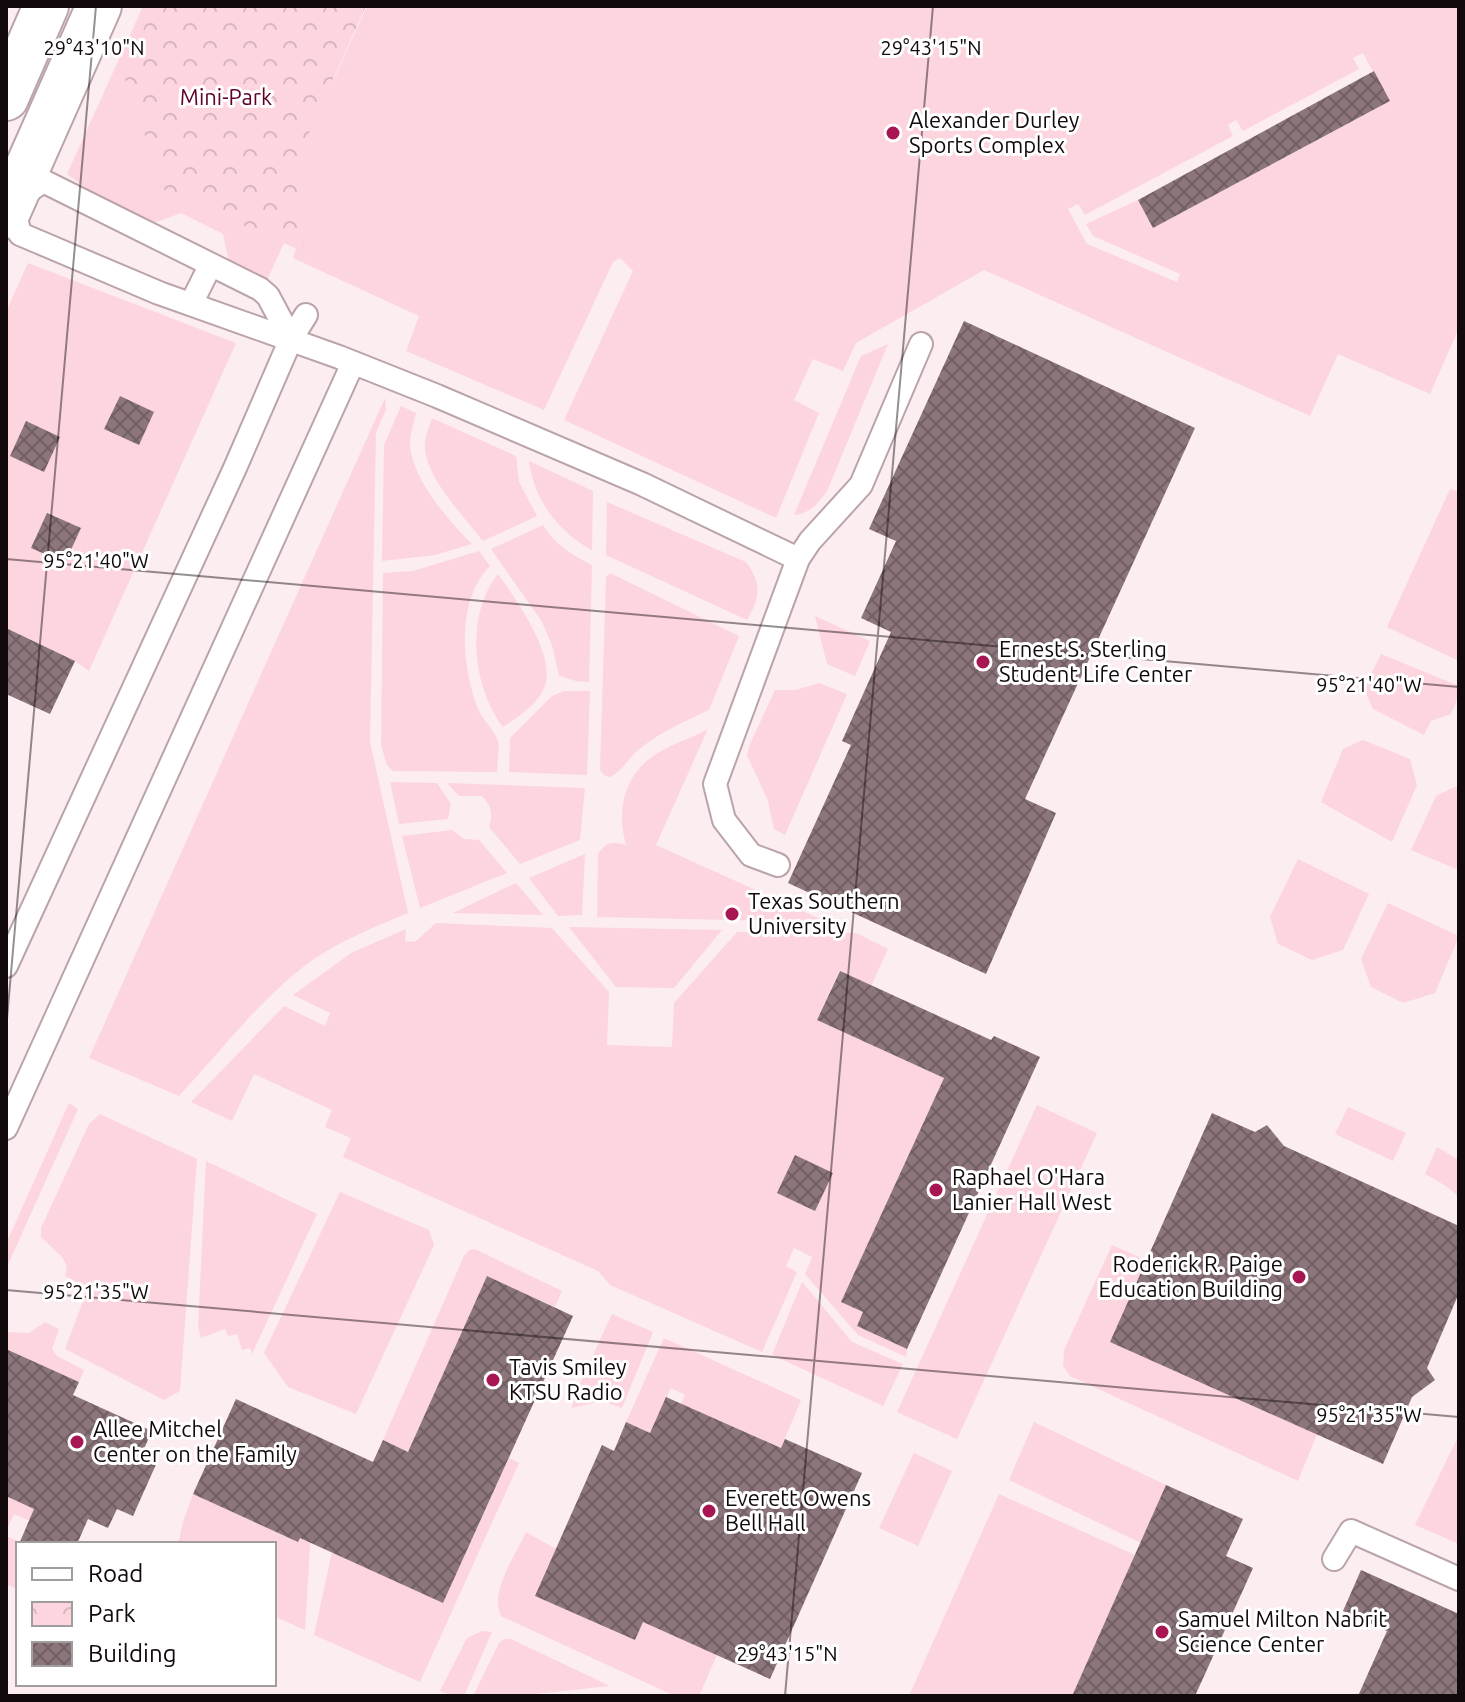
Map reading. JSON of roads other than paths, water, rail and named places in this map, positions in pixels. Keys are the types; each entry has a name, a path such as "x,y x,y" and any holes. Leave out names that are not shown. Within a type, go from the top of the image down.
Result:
{"main road":[{"path":"6,98 46,6"},
{"path":"8,206 99,6"}],"lane":[{"path":"291,339 268,296 260,289 43,181 8,206 20,234 191,304 437,396 628,478 798,559"},
{"path":"191,304 210,266"},
{"path":"6,966 229,482 291,339 306,315"},
{"path":"778,865 751,855 724,820 715,784 798,559 810,541 861,485 921,344"},
{"path":"6,1128 353,363"},
{"path":"1334,1559 1351,1531 1459,1579"}],"place":[{"name":"Alexander Durley Sports Complex","path":"893,133"},
{"name":"Ernest S. Sterling Student Life Center","path":"983,662"},
{"name":"Texas Southern University","path":"732,914"},
{"name":"Raphael O'Hara Lanier Hall West","path":"936,1190"},
{"name":"Roderick R. Paige Education Building","path":"1299,1277"},
{"name":"Tavis Smiley KTSU Radio","path":"493,1380"},
{"name":"Allee Mitchel Center on the Family","path":"77,1442"},
{"name":"Everett Owens Bell Hall","path":"709,1511"},
{"name":"Samuel Milton Nabrit Science Center","path":"1162,1632"}],"park label":[{"name":"Mini-Park","path":"226,97"}]}
